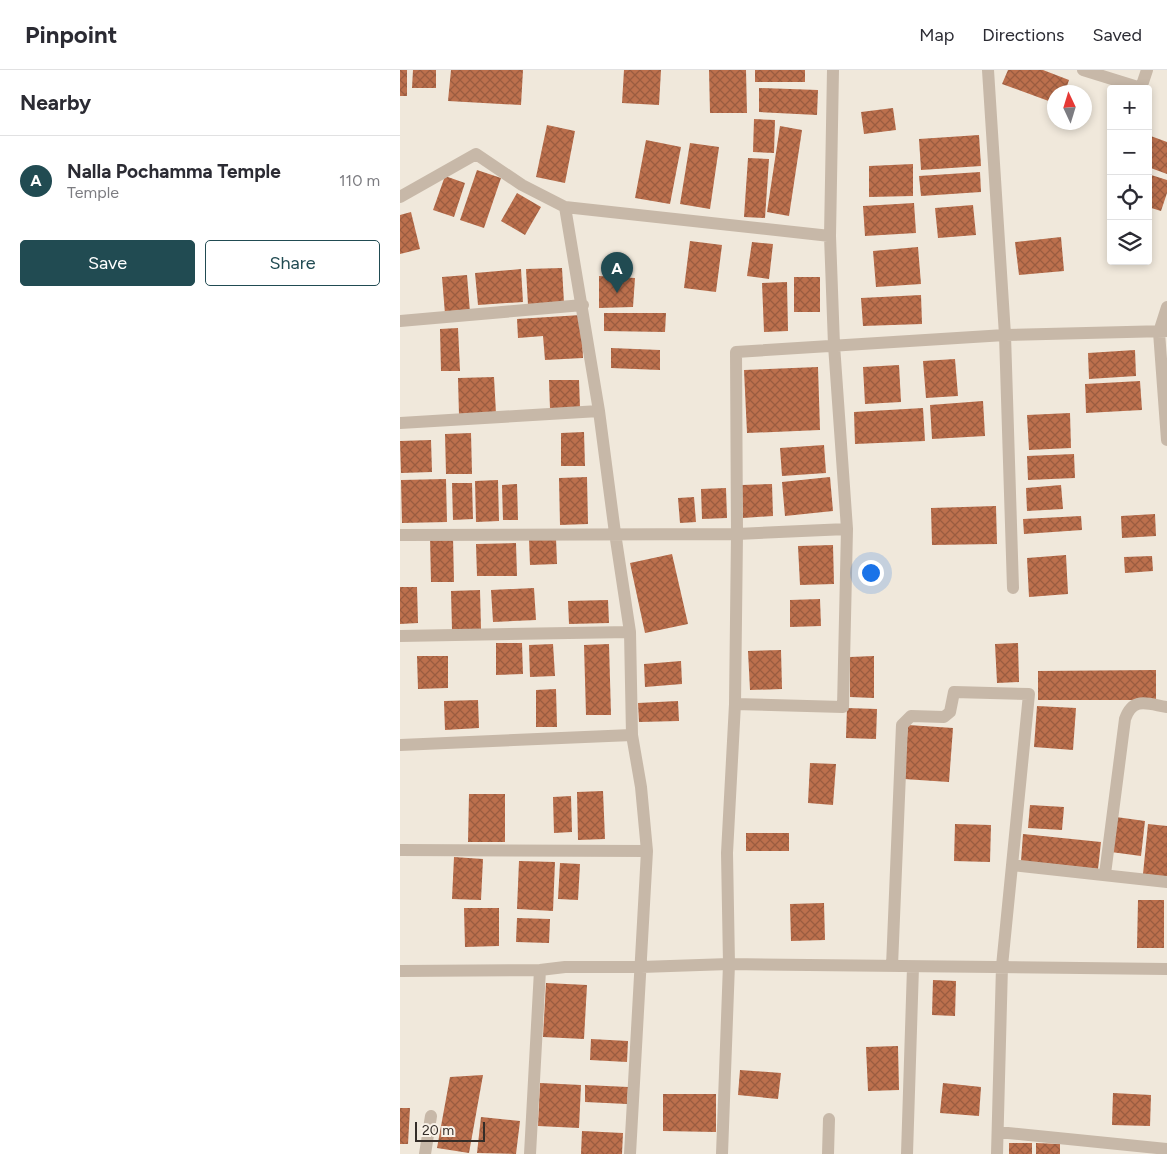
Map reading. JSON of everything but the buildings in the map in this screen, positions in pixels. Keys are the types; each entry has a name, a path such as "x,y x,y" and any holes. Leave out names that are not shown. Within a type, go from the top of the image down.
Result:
{"street":[{"path":"735,704 843,707 847,530 834,345 830,236 833,70"},
{"path":"988,70 1005,335 1013,588"},
{"path":"1083,70 1141,88 1147,70"},
{"path":"400,197 476,154 522,185 566,207 830,236"},
{"path":"566,207 599,411 630,632 632,735 641,787 647,850 630,1154"},
{"path":"400,321 583,305"},
{"path":"1167,307 1163,331 1167,440"},
{"path":"722,1154 729,964 727,853 735,704 737,534 736,352 1005,335 1163,331"},
{"path":"400,423 599,411"},
{"path":"400,535 737,534 847,530"},
{"path":"400,636 630,632"},
{"path":"892,966 902,725 911,716 944,717 950,712 954,692 1029,694 1002,966 997,1154"},
{"path":"1105,874 1125,719 1132,706 1138,703 1167,707"},
{"path":"400,745 632,735"},
{"path":"400,850 647,850"},
{"path":"1012,865 1167,882"},
{"path":"400,971 540,970 565,967 729,964 1167,969"},
{"path":"907,1154 914,967"},
{"path":"530,1154 540,970"},
{"path":"425,1154 430,1116"},
{"path":"828,1154 829,1119"},
{"path":"998,1132 1167,1149"}],"place":[{"name":"Nalla Pochamma Temple","path":"617,293"}]}
